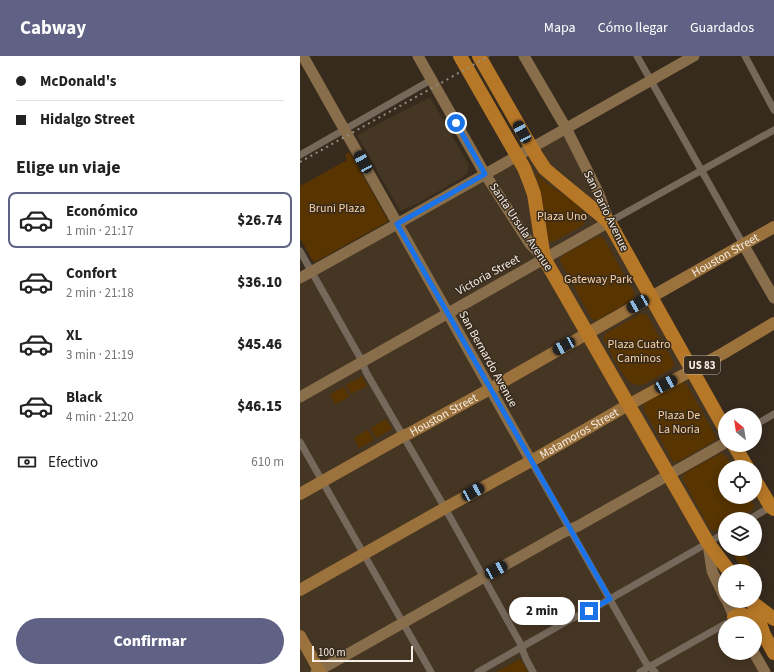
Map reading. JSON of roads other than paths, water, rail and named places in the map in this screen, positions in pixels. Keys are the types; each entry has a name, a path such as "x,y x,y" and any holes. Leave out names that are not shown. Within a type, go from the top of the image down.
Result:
{"highway":[{"path":"460,56 524,168 534,194 544,258"},
{"path":"480,56 545,169 609,222"},
{"name":"San Dario Avenue","path":"609,222 718,416"},
{"name":"Santa Ursula Avenue","path":"544,258 668,475 708,543 724,564"},
{"path":"762,490 773,507"},
{"path":"754,608 774,653"},
{"path":"760,608 774,619"},
{"path":"762,608 774,615"},
{"path":"736,616 738,614 746,616"}],"main road":[{"name":"San Bernardo Avenue","path":"303,56 531,461"},
{"name":"Santa Ursula Avenue","path":"418,56 485,174 530,244 544,258"},
{"name":"San Dario Avenue","path":"524,56 566,128 599,194 609,222"},
{"path":"300,278 694,56"},
{"name":"Victoria Street","path":"300,397 609,222"},
{"name":"Houston Street","path":"300,494 490,389 774,226"},
{"path":"743,244 774,298"},
{"name":"Matamoros Street","path":"300,590 774,324"},
{"path":"300,636 318,671 483,577 562,533 578,526 718,447"},
{"name":"Santa Ursula Avenue","path":"708,543 712,571 718,583"},
{"path":"758,660 765,672"}],"street":[{"path":"637,56 743,244"},
{"path":"745,56 774,110"},
{"path":"300,155 431,80"},
{"name":"Victoria Street","path":"609,222 774,130"},
{"path":"300,251 362,361 366,372 520,642 521,648 533,672"},
{"path":"762,421 774,414"},
{"path":"300,442 432,672"},
{"name":"San Bernardo Avenue","path":"531,461 652,670"},
{"path":"762,513 773,507"},
{"path":"478,672 571,619 589,611 718,537"},
{"path":"640,672 652,670 718,630"}],"railway":[{"path":"300,162 489,56"}],"park label":[{"name":"Bruni Plaza","path":"337,208"},
{"name":"Plaza Uno","path":"562,216"},
{"name":"Gateway Park","path":"598,279"},
{"name":"Plaza Cuatro Caminos","path":"639,351"},
{"name":"Plaza De La Noria","path":"679,422"}]}
